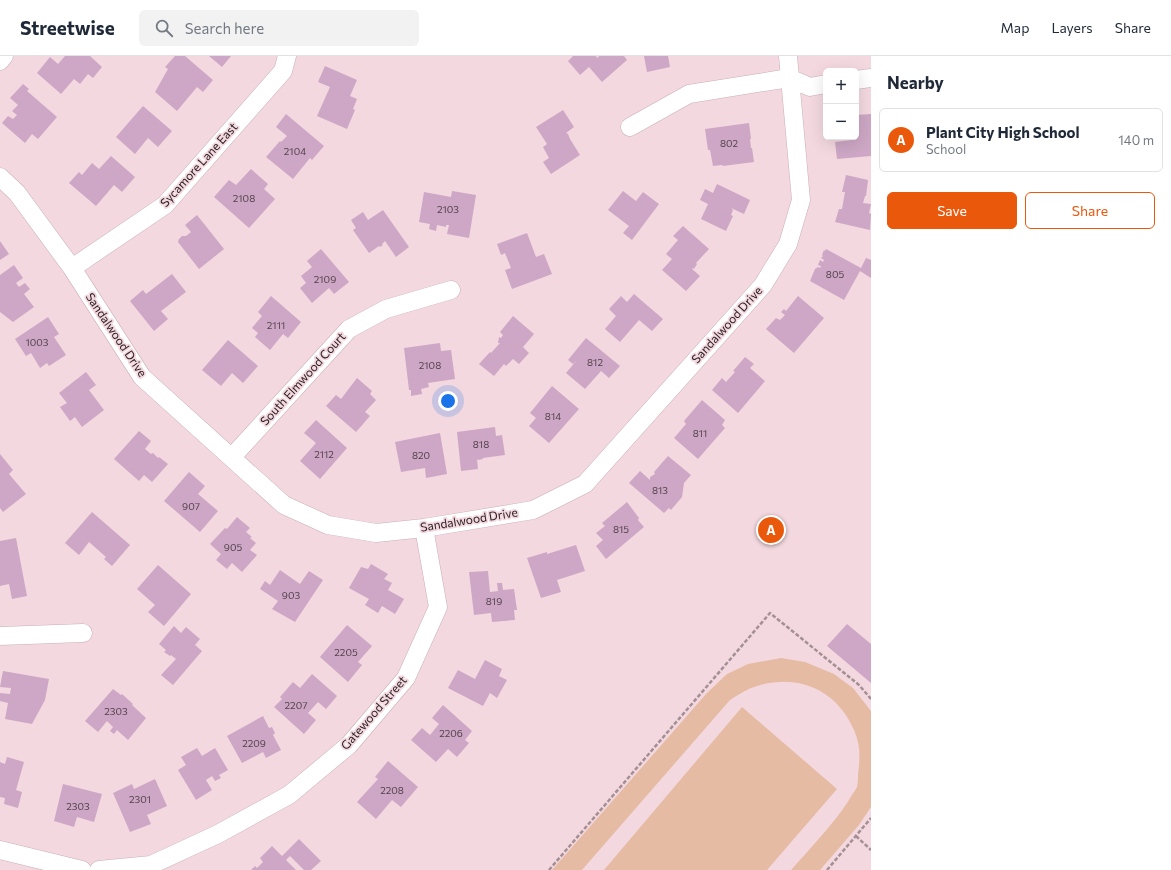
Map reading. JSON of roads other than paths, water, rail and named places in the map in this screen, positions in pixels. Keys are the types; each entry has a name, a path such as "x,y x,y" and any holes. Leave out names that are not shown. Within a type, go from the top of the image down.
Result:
{"street":[{"path":"0,61 4,56"},
{"name":"Sycamore Lane East","path":"72,268 165,204 284,71 287,56"},
{"name":"Sandalwood Drive","path":"0,177 18,193 72,268 142,377 284,505 328,525 376,532 424,528 533,510 585,484 763,285 788,244 801,200 788,56"},
{"path":"630,127 689,94 789,78 810,87 823,85"},
{"path":"859,80 871,78"},
{"name":"South Elmwood Court","path":"232,457 349,329 386,309 451,290"},
{"name":"Gatewood Street","path":"99,870 172,863 218,834 289,795 349,745 406,678 438,607 424,528"},
{"path":"0,636 83,633"},
{"path":"0,850 82,870"}],"place":[{"name":"Plant City High School","path":"771,530"}]}
